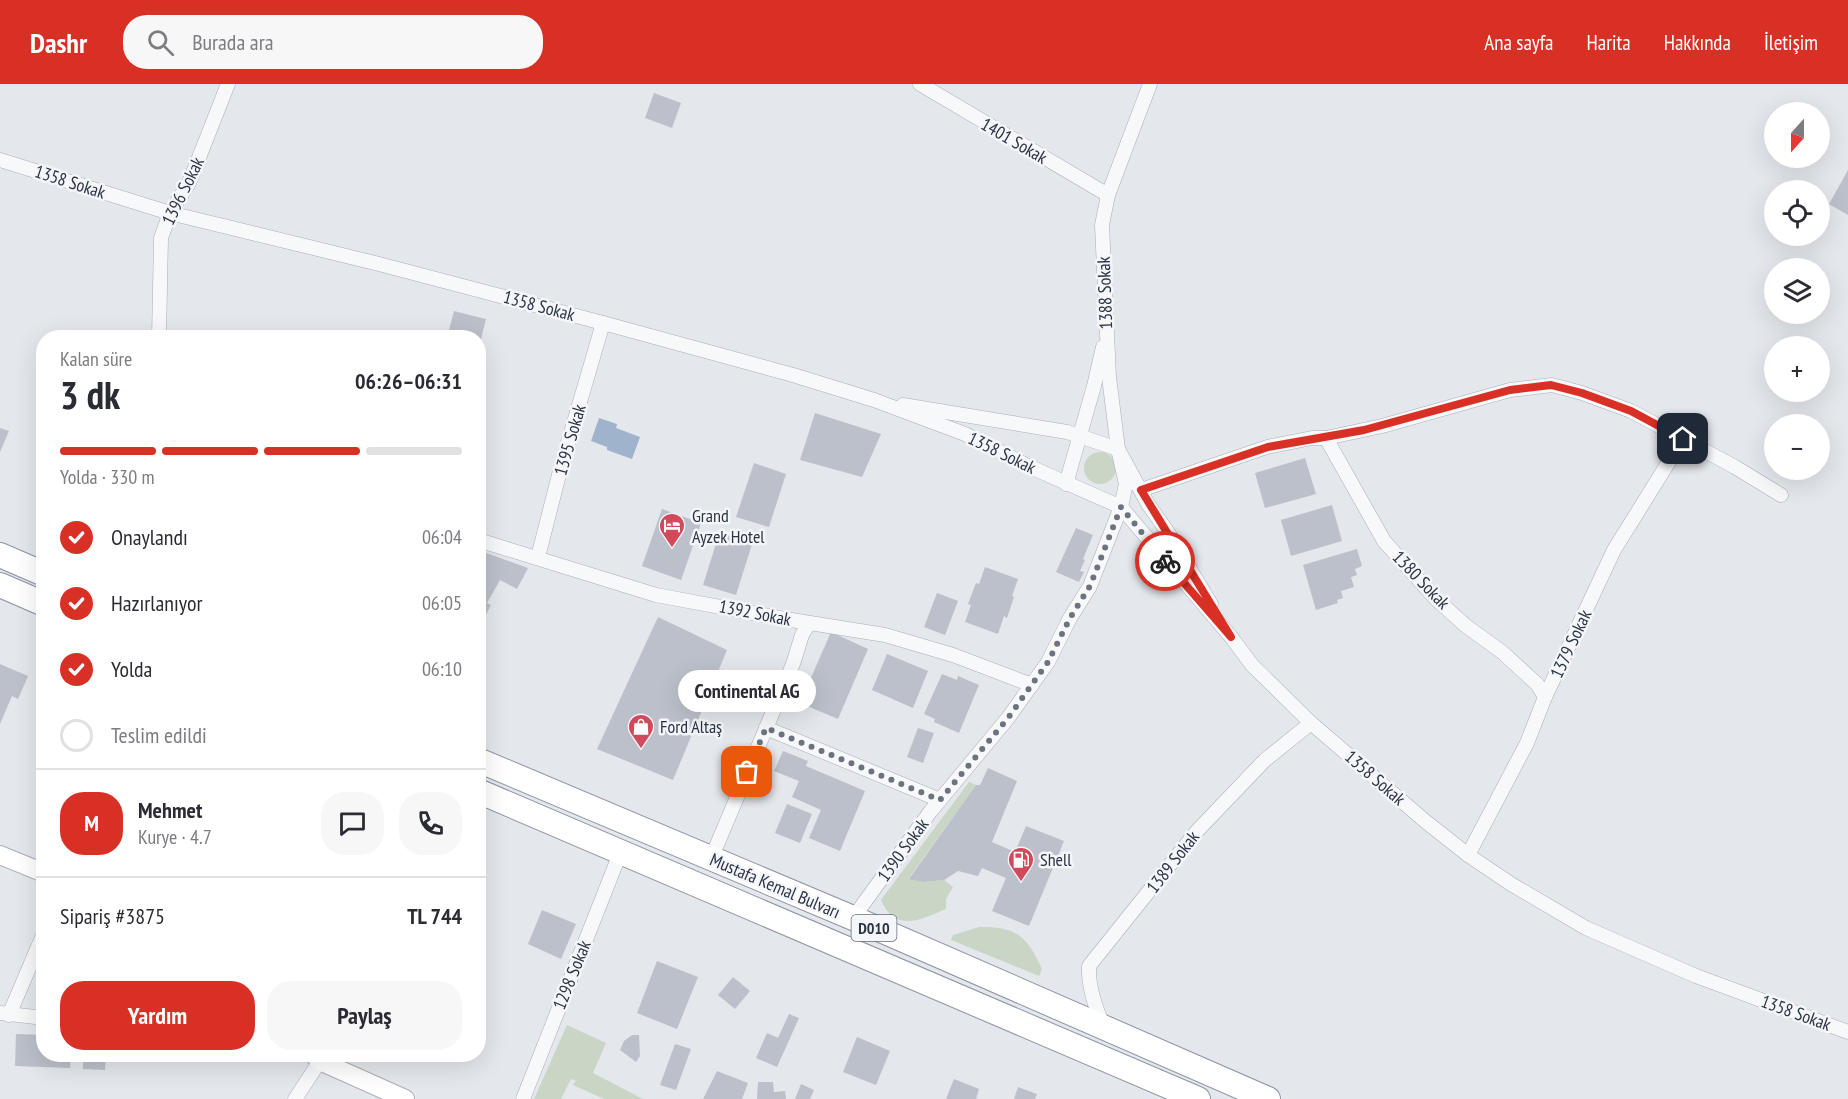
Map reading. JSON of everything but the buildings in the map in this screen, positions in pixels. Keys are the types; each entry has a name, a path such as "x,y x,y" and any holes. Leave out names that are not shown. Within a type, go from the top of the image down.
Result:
{"highway":[{"path":"0,555 36,567"},
{"path":"0,585 36,601"},
{"name":"Mustafa Kemal Bulvarı","path":"486,763 853,918 1268,1099"},
{"name":"Mustafa Kemal Bulvarı","path":"486,793 1198,1099"}],"street":[{"name":"1396 Sokak","path":"159,330 161,238 170,213 189,183 228,84"},
{"name":"1401 Sokak","path":"920,84 1108,195"},
{"name":"1388 Sokak","path":"1121,507 1126,484 1118,449 1109,377 1102,225 1108,195 1150,84"},
{"name":"1358 Sokak","path":"0,160 170,213 379,264 603,323 793,375 874,400 965,434 1066,484 1121,507 1252,665 1311,723 1468,855 1511,884 1586,928 1696,976 1848,1032"},
{"name":"1395 Sokak","path":"538,557 561,467 603,323"},
{"path":"1066,484 1094,386 1106,330"},
{"path":"1141,490 1268,447 1382,426 1510,390 1551,385 1582,393 1631,411 1736,467 1781,495"},
{"path":"874,400 1067,432 1118,449 1231,637"},
{"name":"1380 Sokak","path":"1326,438 1384,541 1436,599 1466,626 1502,651 1537,684 1545,697"},
{"name":"1379 Sokak","path":"1468,855 1527,742 1545,697 1614,550 1683,439"},
{"name":"1390 Sokak","path":"853,918 940,800 1008,718 1048,662 1070,618 1090,586 1121,507"},
{"name":"1392 Sokak","path":"486,542 656,595 885,635 953,655 1032,685"},
{"path":"711,859 793,664 802,635 810,623"},
{"name":"1389 Sokak","path":"1104,1028 1094,1000 1089,966 1197,831 1265,760 1311,723"},
{"path":"766,728 940,800"},
{"name":"1298 Sokak","path":"523,1099 621,851"},
{"path":"0,855 36,870"},
{"path":"36,950 5,1014 36,1017"},
{"path":"295,1099 314,1062"},
{"path":"325,1062 405,1099"}],"green space":[{"path":"1100,452 1111,457 1116,468 1111,479 1100,484 1089,479 1084,468 1089,457"},
{"path":"969,782 976,785 909,878 923,882 944,880 953,887 946,899 946,909 919,920 901,920 894,917 887,911 881,900"},
{"path":"979,927 1012,931 1019,936 1031,949 1042,969 1039,976 951,940 953,935"},
{"path":"567,1025 606,1043 593,1073 643,1099 604,1099 573,1085 576,1081 571,1079 561,1099 534,1099"}],"water":[{"path":"599,418 617,424 616,428 640,437 632,459 607,450 607,447 591,441"}],"way so far":[{"path":"747,772 766,728 940,800 1008,718 1048,662 1070,618 1090,586 1121,507 1165,561"}],"place":[{"name":"Grand Ayzek Hotel","path":"672,549"},
{"name":"Ford Altaş","path":"641,750"},
{"name":"Continental AG","path":"747,772"},
{"name":"Shell","path":"1021,883"}],"route":[{"path":"1165,561 1231,637 1141,490 1268,447 1364,430 1510,390 1551,385 1582,393 1631,411 1683,439"}]}
